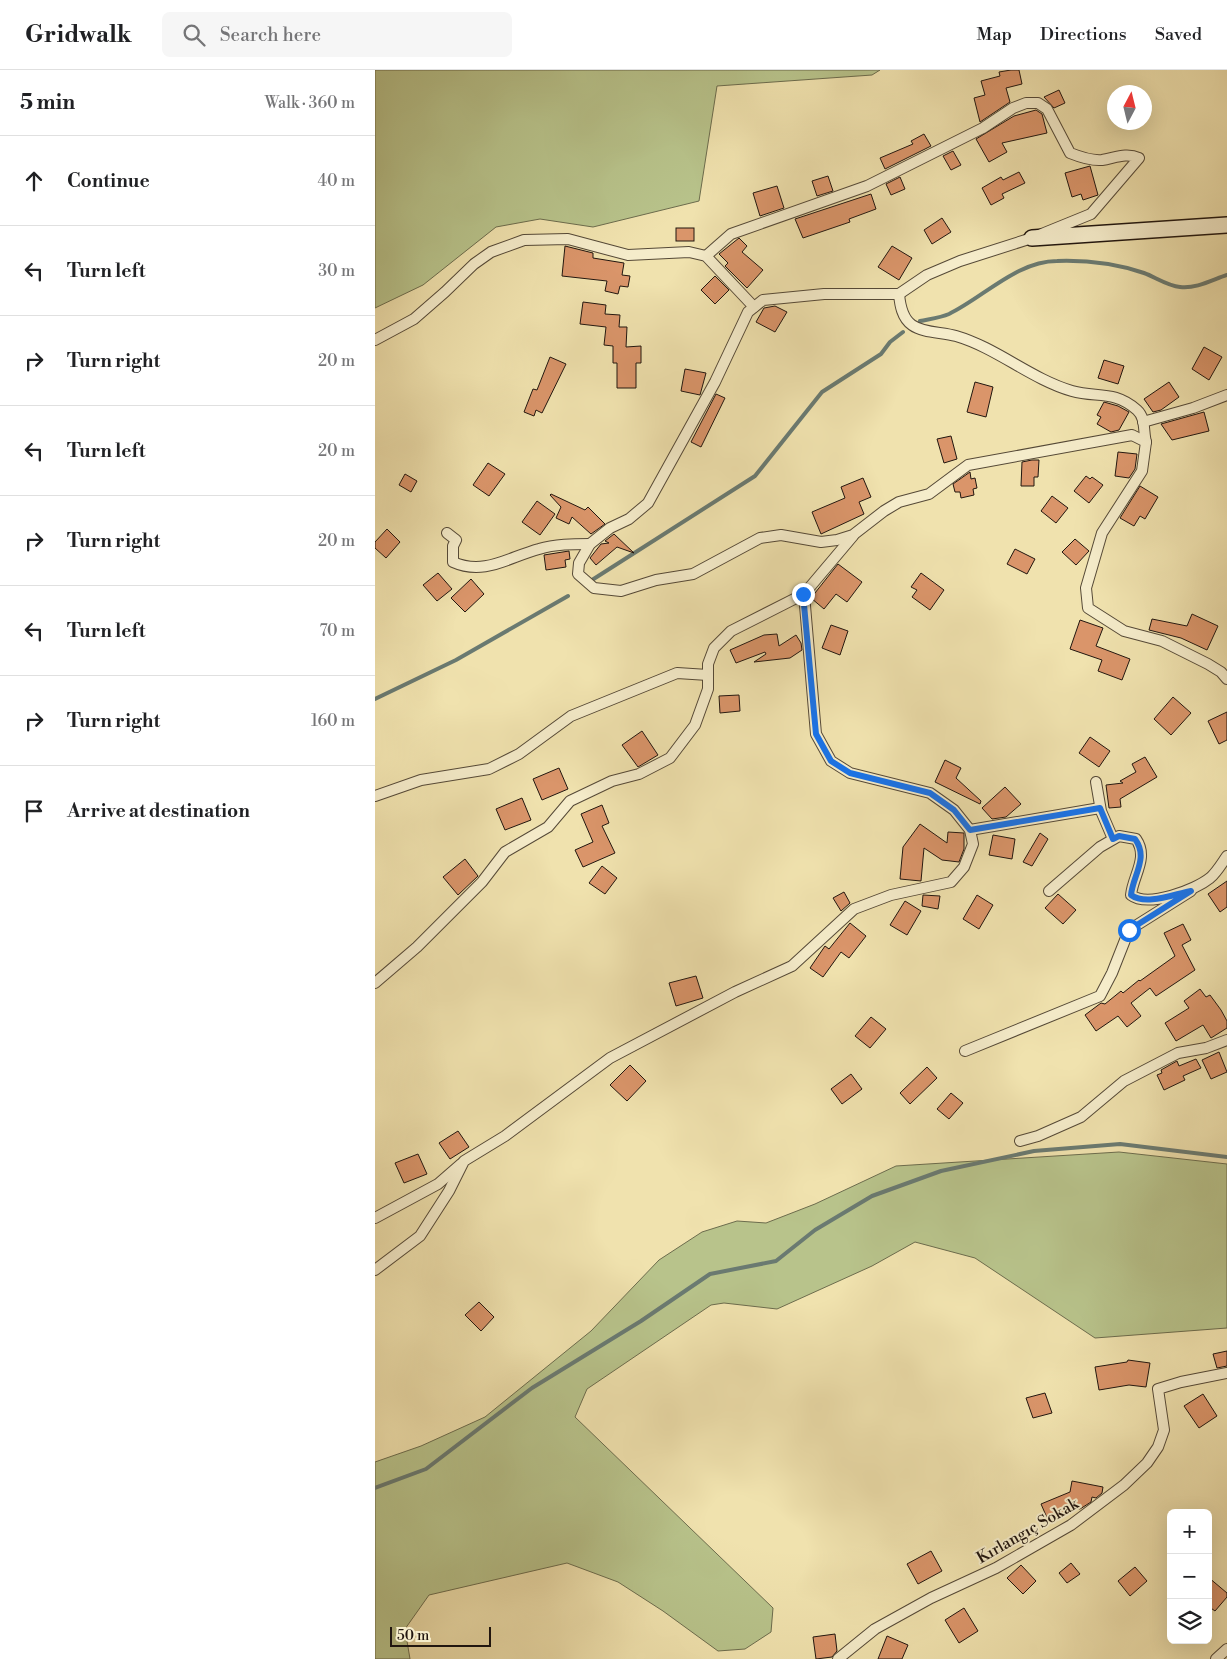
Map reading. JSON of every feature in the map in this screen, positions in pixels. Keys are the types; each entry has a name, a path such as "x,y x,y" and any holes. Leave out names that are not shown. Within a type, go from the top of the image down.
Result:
{"street":[{"path":"706,256 731,234 867,186 983,128 1013,108 1027,103 1038,103 1047,110 1070,153 1084,159 1101,160 1132,155 1139,158 1091,214 1032,238 960,261 927,275 899,294 825,294 763,300 748,312 715,382 648,503 629,520 610,528 590,544 579,563 578,574 594,588 621,591 656,580 693,574 761,538 781,535 821,542 853,535"},
{"path":"1032,238 1227,225"},
{"path":"375,340 414,318 491,252 524,240 568,239 628,255 689,252 706,256 755,307"},
{"path":"899,294 901,309 910,324 916,327 957,336 983,346 1044,380 1074,392 1112,395 1137,410 1143,418 1146,442 1142,472 1102,533 1086,588 1088,608 1124,631 1162,641 1208,664 1221,672 1227,679"},
{"path":"1143,422 1193,408 1227,395"},
{"path":"375,983 417,947 482,882 505,852 548,827 569,801 612,781 639,774 670,758 695,726 708,689 708,664 714,648 731,631 803,594 853,535 884,510 899,502 929,494 968,465 1132,435 1146,442"},
{"path":"447,533 455,540 453,562 465,567 487,567 555,545 590,544"},
{"path":"375,1218 438,1184 464,1161 505,1136 610,1058 735,992 792,966 854,909 891,895 951,882 964,867 973,844 970,830 954,810 930,793 850,773 831,761 816,734 803,594"},
{"path":"375,796 421,780 489,769 519,754 571,716 677,673 708,674"},
{"path":"1096,782 1100,808 1113,839"},
{"path":"970,830 1100,808"},
{"path":"1049,891 1100,847 1119,836 1135,839 1141,847 1140,867 1131,895 1137,899 1155,898 1191,891"},
{"path":"965,1051 1100,996 1112,973 1129,930 1212,877 1227,856"},
{"path":"1020,1141 1038,1136 1081,1117 1124,1081 1178,1053 1206,1048 1227,1040"},
{"path":"375,1270 420,1236 449,1191 464,1161"},
{"name":"Kırlangıç Sokak","path":"838,1659 875,1629 996,1568 1071,1525 1124,1485 1147,1463 1158,1447 1164,1430 1158,1389 1227,1373"},
{"path":"1216,1659 1227,1649"}],"green space":[{"path":"375,70 880,70 872,75 717,86 699,201 593,227 540,219 496,227 423,285 375,308"},
{"path":"1119,1152 1227,1164 1227,1328 1095,1338 975,1258 915,1242 872,1266 777,1309 724,1303 711,1305 587,1389 575,1417 773,1608 771,1632 745,1649 718,1651 663,1611 618,1582 567,1563 429,1595 405,1629 410,1659 375,1659 375,1462 421,1446 485,1417 591,1331 659,1260 702,1232 737,1221 766,1223 815,1204 896,1166"}],"building":[{"path":"1019,70 1022,84 1006,88 1010,102 980,122 974,98 985,95 981,81 1000,76 999,72"},
{"path":"1059,90 1065,103 1054,108 1044,97"},
{"path":"1036,110 1042,114 1047,133 1002,143 1007,152 989,162 976,139 1014,116"},
{"path":"924,134 931,146 885,169 880,158 913,144 911,141"},
{"path":"953,151 961,165 951,170 943,156"},
{"path":"1090,166 1098,195 1083,200 1081,194 1072,197 1065,173"},
{"path":"1019,172 1025,183 1002,194 1004,198 991,205 982,188 1001,177 1003,180"},
{"path":"828,176 833,191 817,196 812,181"},
{"path":"900,177 905,189 891,195 886,184"},
{"path":"777,186 784,208 760,216 753,193"},
{"path":"871,194 876,209 849,219 850,222 803,238 795,219"},
{"path":"942,218 951,232 932,244 924,230"},
{"path":"676,228 694,228 694,241 676,241"},
{"path":"739,238 747,246 742,252 763,270 747,288 725,266 728,263 719,254"},
{"path":"565,246 593,253 593,258 624,263 622,275 630,276 628,287 620,286 618,294 605,291 607,281 562,276"},
{"path":"892,246 912,258 899,280 878,267"},
{"path":"715,276 729,290 715,304 701,290"},
{"path":"583,302 606,305 605,314 620,315 619,327 627,327 626,347 641,346 641,363 636,363 636,388 617,388 617,363 613,363 613,346 604,345 606,327 580,324"},
{"path":"775,306 787,312 775,332 756,322 764,308"},
{"path":"1204,347 1222,357 1209,380 1192,369"},
{"path":"550,357 566,364 542,413 536,410 534,416 524,412 533,389 537,390"},
{"path":"1104,360 1124,366 1118,384 1098,378"},
{"path":"685,369 706,373 700,395 681,391"},
{"path":"975,382 993,387 986,417 967,412"},
{"path":"1169,382 1179,397 1161,410 1153,412 1144,399"},
{"path":"716,394 725,398 701,447 691,442"},
{"path":"1104,402 1129,412 1119,430 1111,432 1097,424 1101,417 1097,415"},
{"path":"1204,412 1209,431 1172,440 1161,424"},
{"path":"951,436 957,459 944,463 937,439"},
{"path":"1118,452 1137,454 1135,469 1129,478 1115,476"},
{"path":"1039,460 1038,477 1034,477 1034,486 1021,486 1022,462"},
{"path":"488,463 505,474 489,496 473,485"},
{"path":"970,472 971,479 975,478 977,488 973,489 974,495 961,498 960,492 955,492 953,484"},
{"path":"405,474 417,481 411,492 399,485"},
{"path":"1086,476 1090,479 1092,477 1103,485 1089,503 1074,491"},
{"path":"863,478 871,497 859,502 864,514 821,534 812,512 845,498 841,487"},
{"path":"1140,486 1158,497 1145,519 1140,516 1134,526 1120,518"},
{"path":"551,494 585,510 588,507 605,524 591,534 572,517 569,524 556,518 561,507"},
{"path":"1052,496 1068,508 1056,523 1041,511"},
{"path":"537,501 555,514 540,535 522,522"},
{"path":"387,529 400,542 386,558 375,548 375,542"},
{"path":"614,534 634,553 617,547 596,565 590,558 601,544 609,543 605,541"},
{"path":"1075,539 1089,551 1076,565 1062,552"},
{"path":"1015,549 1035,559 1027,574 1007,564"},
{"path":"569,551 570,559 565,560 566,567 546,570 544,555"},
{"path":"838,564 862,582 847,602 836,594 824,609 811,598"},
{"path":"438,573 452,589 437,601 423,585"},
{"path":"921,573 944,590 930,610 912,597 917,590 911,587"},
{"path":"471,579 484,594 465,612 451,598"},
{"path":"1192,614 1218,626 1207,650 1181,638 1149,630 1152,619 1187,626"},
{"path":"1080,620 1103,628 1096,646 1130,659 1122,680 1098,671 1102,660 1070,649"},
{"path":"831,625 848,631 840,655 822,648"},
{"path":"777,634 779,646 796,635 801,643 802,650 790,658 754,662 766,654 765,652 736,663 730,650 764,635"},
{"path":"739,695 740,711 720,713 719,696"},
{"path":"1173,697 1191,713 1171,735 1154,719"},
{"path":"1227,712 1227,740 1219,744 1208,721"},
{"path":"642,731 658,755 638,767 622,745"},
{"path":"1090,737 1110,751 1099,767 1079,753"},
{"path":"1145,757 1157,777 1120,799 1121,807 1109,808 1106,785 1123,783 1120,781 1136,772 1132,764"},
{"path":"945,760 961,768 956,778 981,801 980,804 935,782"},
{"path":"559,768 568,789 542,800 533,779"},
{"path":"1005,787 1021,804 1006,817 992,819 982,808"},
{"path":"522,798 531,820 505,830 496,809"},
{"path":"602,805 609,823 602,826 615,853 583,867 575,850 593,842 581,814"},
{"path":"920,824 947,843 948,832 964,833 964,849 959,862 942,860 924,848 921,881 900,879 903,847"},
{"path":"1040,833 1048,839 1032,866 1023,862"},
{"path":"993,835 1015,839 1012,859 989,855"},
{"path":"465,859 478,876 458,895 443,877"},
{"path":"602,866 617,878 605,894 589,883"},
{"path":"1227,881 1227,907 1220,912 1208,894"},
{"path":"844,892 850,903 841,911 833,898"},
{"path":"1058,894 1076,910 1063,924 1045,908"},
{"path":"923,895 940,896 938,909 922,906"},
{"path":"977,895 993,905 979,929 963,919"},
{"path":"905,901 921,911 907,935 890,925"},
{"path":"850,923 866,936 849,958 841,952 823,977 810,968 825,946 829,949"},
{"path":"1183,924 1191,940 1182,945 1195,970 1156,996 1150,988 1131,1003 1141,1016 1127,1027 1118,1016 1096,1031 1085,1015 1101,1003 1105,1004 1121,991 1123,993 1175,956 1164,933"},
{"path":"696,976 703,998 676,1006 669,983"},
{"path":"1200,989 1206,997 1210,995 1221,1010 1227,1021 1227,1028 1211,1038 1203,1025 1176,1041 1165,1023 1189,1008 1184,1001"},
{"path":"871,1017 886,1029 870,1048 855,1036"},
{"path":"1219,1052 1227,1072 1211,1079 1202,1060"},
{"path":"1196,1059 1201,1068 1183,1076 1185,1080 1164,1090 1157,1075 1162,1073 1161,1070 1177,1061 1179,1066"},
{"path":"630,1065 646,1081 627,1101 610,1085"},
{"path":"927,1067 937,1078 910,1104 900,1093"},
{"path":"851,1074 862,1089 842,1104 831,1089"},
{"path":"951,1093 963,1103 949,1119 937,1109"},
{"path":"458,1131 469,1147 450,1159 439,1143"},
{"path":"418,1154 427,1174 404,1183 395,1163"},
{"path":"479,1302 494,1317 481,1331 465,1315"},
{"path":"1227,1351 1227,1366 1217,1368 1213,1354"},
{"path":"1128,1360 1150,1363 1146,1387 1129,1385 1099,1390 1095,1367 1127,1362"},
{"path":"1045,1393 1052,1413 1033,1418 1026,1398"},
{"path":"1203,1394 1217,1416 1199,1428 1184,1406"},
{"path":"1072,1481 1103,1487 1102,1493 1096,1498 1092,1497 1091,1502 1080,1509 1075,1508 1048,1520 1041,1504 1070,1492"},
{"path":"931,1551 942,1571 918,1584 907,1564"},
{"path":"1071,1563 1080,1574 1067,1583 1059,1573"},
{"path":"1021,1565 1036,1581 1023,1594 1007,1578"},
{"path":"1135,1567 1147,1581 1130,1596 1118,1581"},
{"path":"1212,1580 1227,1593 1227,1597 1215,1611 1212,1609"},
{"path":"964,1608 978,1631 959,1643 945,1620"},
{"path":"835,1634 837,1651 832,1657 816,1659 813,1637"},
{"path":"887,1636 908,1645 902,1659 878,1659"}],"waterway":[{"path":"920,321 949,314 1014,273 1042,263 1057,261 1101,263 1144,273 1180,287 1198,285 1227,275"},
{"path":"592,580 755,476 822,392 881,354 890,342 903,332"},
{"path":"375,699 456,660 568,596"},
{"path":"375,1488 426,1469 532,1388 641,1321 710,1274 776,1261 815,1230 872,1196 941,1171 1034,1151 1120,1144 1227,1157"}],"route":[{"path":"803,594 816,734 831,761 850,773 930,793 954,810 970,830 1100,808 1113,839 1119,836 1135,839 1141,847 1140,867 1131,895 1137,899 1155,898 1191,891 1129,930"}]}
